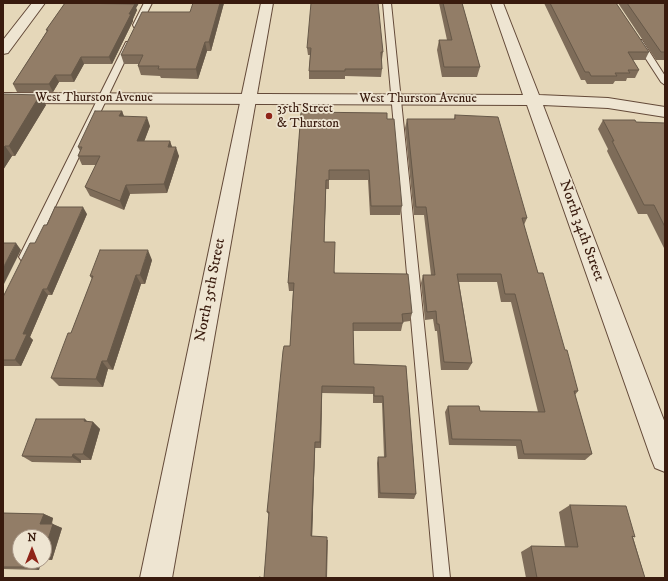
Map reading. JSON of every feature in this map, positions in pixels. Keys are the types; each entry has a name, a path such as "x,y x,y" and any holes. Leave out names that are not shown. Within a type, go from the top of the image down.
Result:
{"street":[{"path":"3,50 38,3"},
{"name":"North 35th Street","path":"156,578 267,3"},
{"name":"North 34th Street","path":"498,3 532,100 665,458"},
{"name":"West Thurston Avenue","path":"3,98 397,98 532,100 608,103 665,112"}],"lane":[{"path":"20,266 148,3"},
{"path":"387,3 442,578"},
{"path":"635,36 665,82"}],"building":[{"path":"65,3 135,4 109,57 81,57 71,75 55,75 49,84 13,84 48,30 46,30"},
{"path":"193,3 220,3 209,42 205,42 196,69 158,69 159,66 138,66 143,55 121,55 142,12 190,12"},
{"path":"311,3 378,3 383,52 381,52 382,69 309,71 311,48 307,48"},
{"path":"443,3 462,3 480,67 444,67 439,40 452,40"},
{"path":"550,3 616,3 649,52 628,52 639,70 628,70 630,73 615,73 617,76 591,76 589,72 585,72"},
{"path":"627,3 665,3 665,52 661,52"},
{"path":"3,94 40,95 9,146 5,146 3,149"},
{"path":"95,111 122,111 119,116 147,117 137,141 170,141 168,147 176,147 164,184 126,185 120,201 85,187 100,156 78,156 82,147 78,147"},
{"path":"301,112 387,113 387,119 394,119 402,206 371,206 369,170 329,170 329,180 326,180 324,242 335,242 334,273 408,274 412,313 402,314 403,323 353,323 354,364 406,366 416,494 380,493 378,457 386,457 383,396 374,396 374,387 322,386 320,442 315,442 311,536 327,537 326,578 264,578 269,512 267,512 283,351 284,346 290,346 294,283 288,283"},
{"path":"455,115 498,117 527,218 522,218 538,273 543,273 565,350 567,350 578,391 574,391 592,454 524,454 521,440 452,439 448,406 479,406 480,411 545,412 515,294 505,294 501,274 457,274 472,363 444,362 436,311 427,312 423,275 435,275 426,207 416,207 407,119 455,119"},
{"path":"603,120 635,120 636,122 665,123 665,227 654,205 644,205"},
{"path":"55,207 83,207 47,289 43,289 23,334 27,334 15,360 3,360 3,297 30,243 35,243 44,225 47,225"},
{"path":"3,243 16,243 3,268"},
{"path":"100,250 148,250 140,275 136,275 107,361 102,361 96,379 51,378 68,333 71,333 93,276 90,276"},
{"path":"36,419 85,419 84,421 93,422 83,454 73,454 72,457 22,456"},
{"path":"570,505 626,506 635,537 632,536 645,578 537,578 531,546 578,547"},
{"path":"3,513 44,514 40,524 53,524 51,529 12,529 12,567 3,567"}],"place":[{"name":"35th Street & Thurston","path":"269,116"}]}
